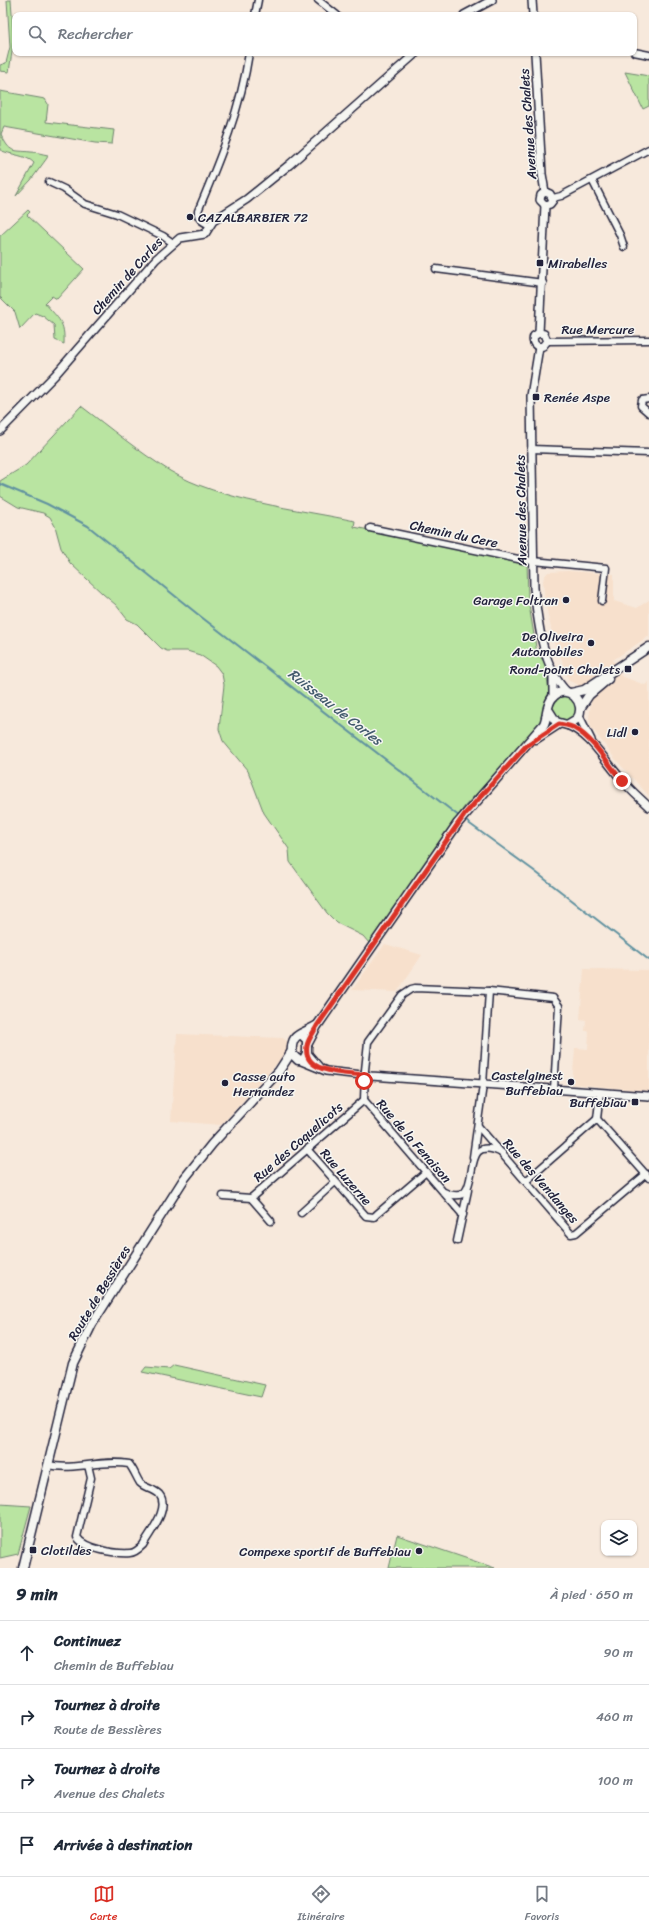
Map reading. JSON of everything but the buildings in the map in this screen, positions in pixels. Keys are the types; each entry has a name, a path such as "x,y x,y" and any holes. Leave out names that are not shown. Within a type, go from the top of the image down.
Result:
{"main road":[{"path":"553,697 561,692 569,693 584,690 649,647"},
{"path":"579,716 581,707 589,696 630,660"},
{"path":"569,693 578,699 581,707"},
{"name":"Route de Bessières","path":"278,1071 298,1060 304,1059 317,1026 458,823 544,724 549,704 553,697"},
{"path":"548,712 553,720 563,724"},
{"name":"Route de Bessières","path":"527,745 563,724 574,722 579,716"},
{"name":"Route de Bessières","path":"23,1568 74,1363 92,1324 184,1180 212,1144 278,1071 292,1051 294,1038 297,1035 317,1026"},
{"path":"301,1034 307,1040 307,1049"},
{"path":"292,1051 293,1057 298,1060"}],"street":[{"path":"256,12 258,0"},
{"path":"318,0 333,12"},
{"path":"470,12 492,0"},
{"path":"532,0 534,12"},
{"path":"637,53 649,55"},
{"path":"210,225 200,220 198,211 218,166 235,116 248,56"},
{"name":"Chemin de Carles","path":"0,431 55,375 156,259 173,244 186,236 203,235 218,217 247,199 290,165 413,56"},
{"name":"Avenue des Chalets","path":"535,56 542,174 546,192 553,198"},
{"path":"545,205 550,204 553,198 561,196 649,149"},
{"path":"592,180 620,235 624,247"},
{"path":"49,182 85,204 117,214 163,236 173,244"},
{"name":"Avenue des Chalets","path":"546,192 540,198 541,202 545,205 539,321 540,332 534,336 533,340 535,345 539,347 531,396 531,449 537,612 544,644 553,672 553,697"},
{"path":"436,269 542,283"},
{"path":"539,347 543,346 547,340 544,334 540,332"},
{"name":"Rue Mercure","path":"547,340 649,340"},
{"path":"649,399 642,400 641,403 641,406 649,413"},
{"path":"531,449 649,453"},
{"name":"Chemin du Cere","path":"370,528 534,562 606,568 602,601"},
{"name":"Avenue des Chalets","path":"553,672 569,693"},
{"path":"579,716 594,746"},
{"path":"563,724 579,731 594,746 622,781 648,806"},
{"name":"Rue de la Fenaison","path":"463,1215 364,1100 368,1042 406,991 415,988 489,991"},
{"path":"457,1241 469,1186 478,1126 483,1085 489,991 553,998 557,1001 559,1013 554,1089"},
{"path":"307,1049 321,1069"},
{"path":"298,1060 321,1069 365,1075 483,1085 554,1089 647,1098"},
{"path":"526,1181 597,1119 600,1094"},
{"name":"Rue des Coquelicots","path":"271,1221 251,1198 364,1100"},
{"path":"597,1119 647,1176"},
{"name":"Rue des Vendanges","path":"478,1126 571,1234 576,1233 647,1176"},
{"name":"Rue Luzerne","path":"307,1149 366,1216 370,1217 377,1214 426,1172"},
{"path":"473,1157 480,1151 484,1150 496,1151 503,1154"},
{"path":"301,1213 335,1182"},
{"path":"444,1192 458,1196 465,1192 469,1186"},
{"path":"223,1196 251,1198"},
{"path":"48,1465 64,1468 102,1462 129,1464 139,1481 158,1493 163,1500 162,1510 143,1545 131,1553 90,1547 81,1543 77,1537 91,1478 88,1465"}],"shaded area":[{"path":"568,571 614,574 614,601 637,608 649,600 649,636 613,660 621,676 645,685 649,682 649,796 616,760 591,727 589,718 591,703 577,684 569,681 557,646 555,646 545,602 543,581 548,572"},
{"path":"385,944 422,955 397,992 352,990"},
{"path":"584,969 649,970 649,1091 572,1084 575,1048 588,1049 589,1031 585,1031 586,1020 580,1019"},
{"path":"177,1034 283,1038 289,1043 289,1050 221,1125 171,1121"}],"green space":[{"path":"7,0 11,0 12,52 9,72 0,71 0,65 6,63 10,47"},
{"path":"625,72 649,76 649,106 643,109"},
{"path":"0,91 45,99 48,104 46,122 114,130 112,144 95,143 4,127 1,134 7,145 13,150 48,155 31,180 16,196 34,163 27,158 0,150"},
{"path":"28,210 30,212 27,215 84,269 57,299 52,296 45,303 62,325 64,344 55,340 54,325 43,316 35,313 20,329 15,312 0,297 0,236"},
{"path":"81,406 158,464 190,481 212,490 260,503 355,521 354,527 527,561 528,599 537,653 545,663 549,692 544,705 542,722 465,806 369,943 363,936 337,923 327,913 290,862 289,849 264,813 248,771 223,741 219,729 224,685 222,674 216,666 200,655 187,651 167,651 161,648 137,624 127,619 116,605 70,563 61,548 55,526 50,517 43,513 18,507 0,496 0,481 26,465"},
{"path":"565,695 574,699 578,708 574,717 565,721 556,717 552,708 556,699"},
{"path":"174,1365 265,1385 261,1397 142,1372 146,1367 169,1369"},
{"path":"0,1504 31,1506 18,1554 0,1558"},
{"name":"Compexe sportif de Buffebiau","path":"397,1535 495,1568 389,1568"}],"waterway":[{"name":"Ruisseau de Carles","path":"0,484 47,504 88,526 200,616 460,817"},
{"name":"Ruisseau de Carles","path":"463,819 533,870 649,960"}],"place":[{"name":"CAZALBARBIER 72","path":"190,217"},
{"name":"Mirabelles","path":"540,263"},
{"name":"Renée Aspe","path":"536,397"},
{"name":"Garage Foltran","path":"566,600"},
{"name":"De Oliveira Automobiles","path":"591,643"},
{"name":"Rond-point Chalets","path":"628,669"},
{"name":"Lidl","path":"635,732"},
{"name":"Castelginest Buffebiau","path":"571,1082"},
{"name":"Casse auto Hernandez","path":"225,1083"},
{"name":"Buffebiau","path":"635,1102"},
{"name":"Clotildes","path":"33,1550"},
{"name":"Compexe sportif de Buffebiau","path":"419,1551"}],"route":[{"path":"364,1081 365,1075 326,1071 321,1069 309,1058 307,1053 307,1045 317,1026 465,814 527,745 549,729 559,724 573,727 579,731 594,746 622,781"}]}
